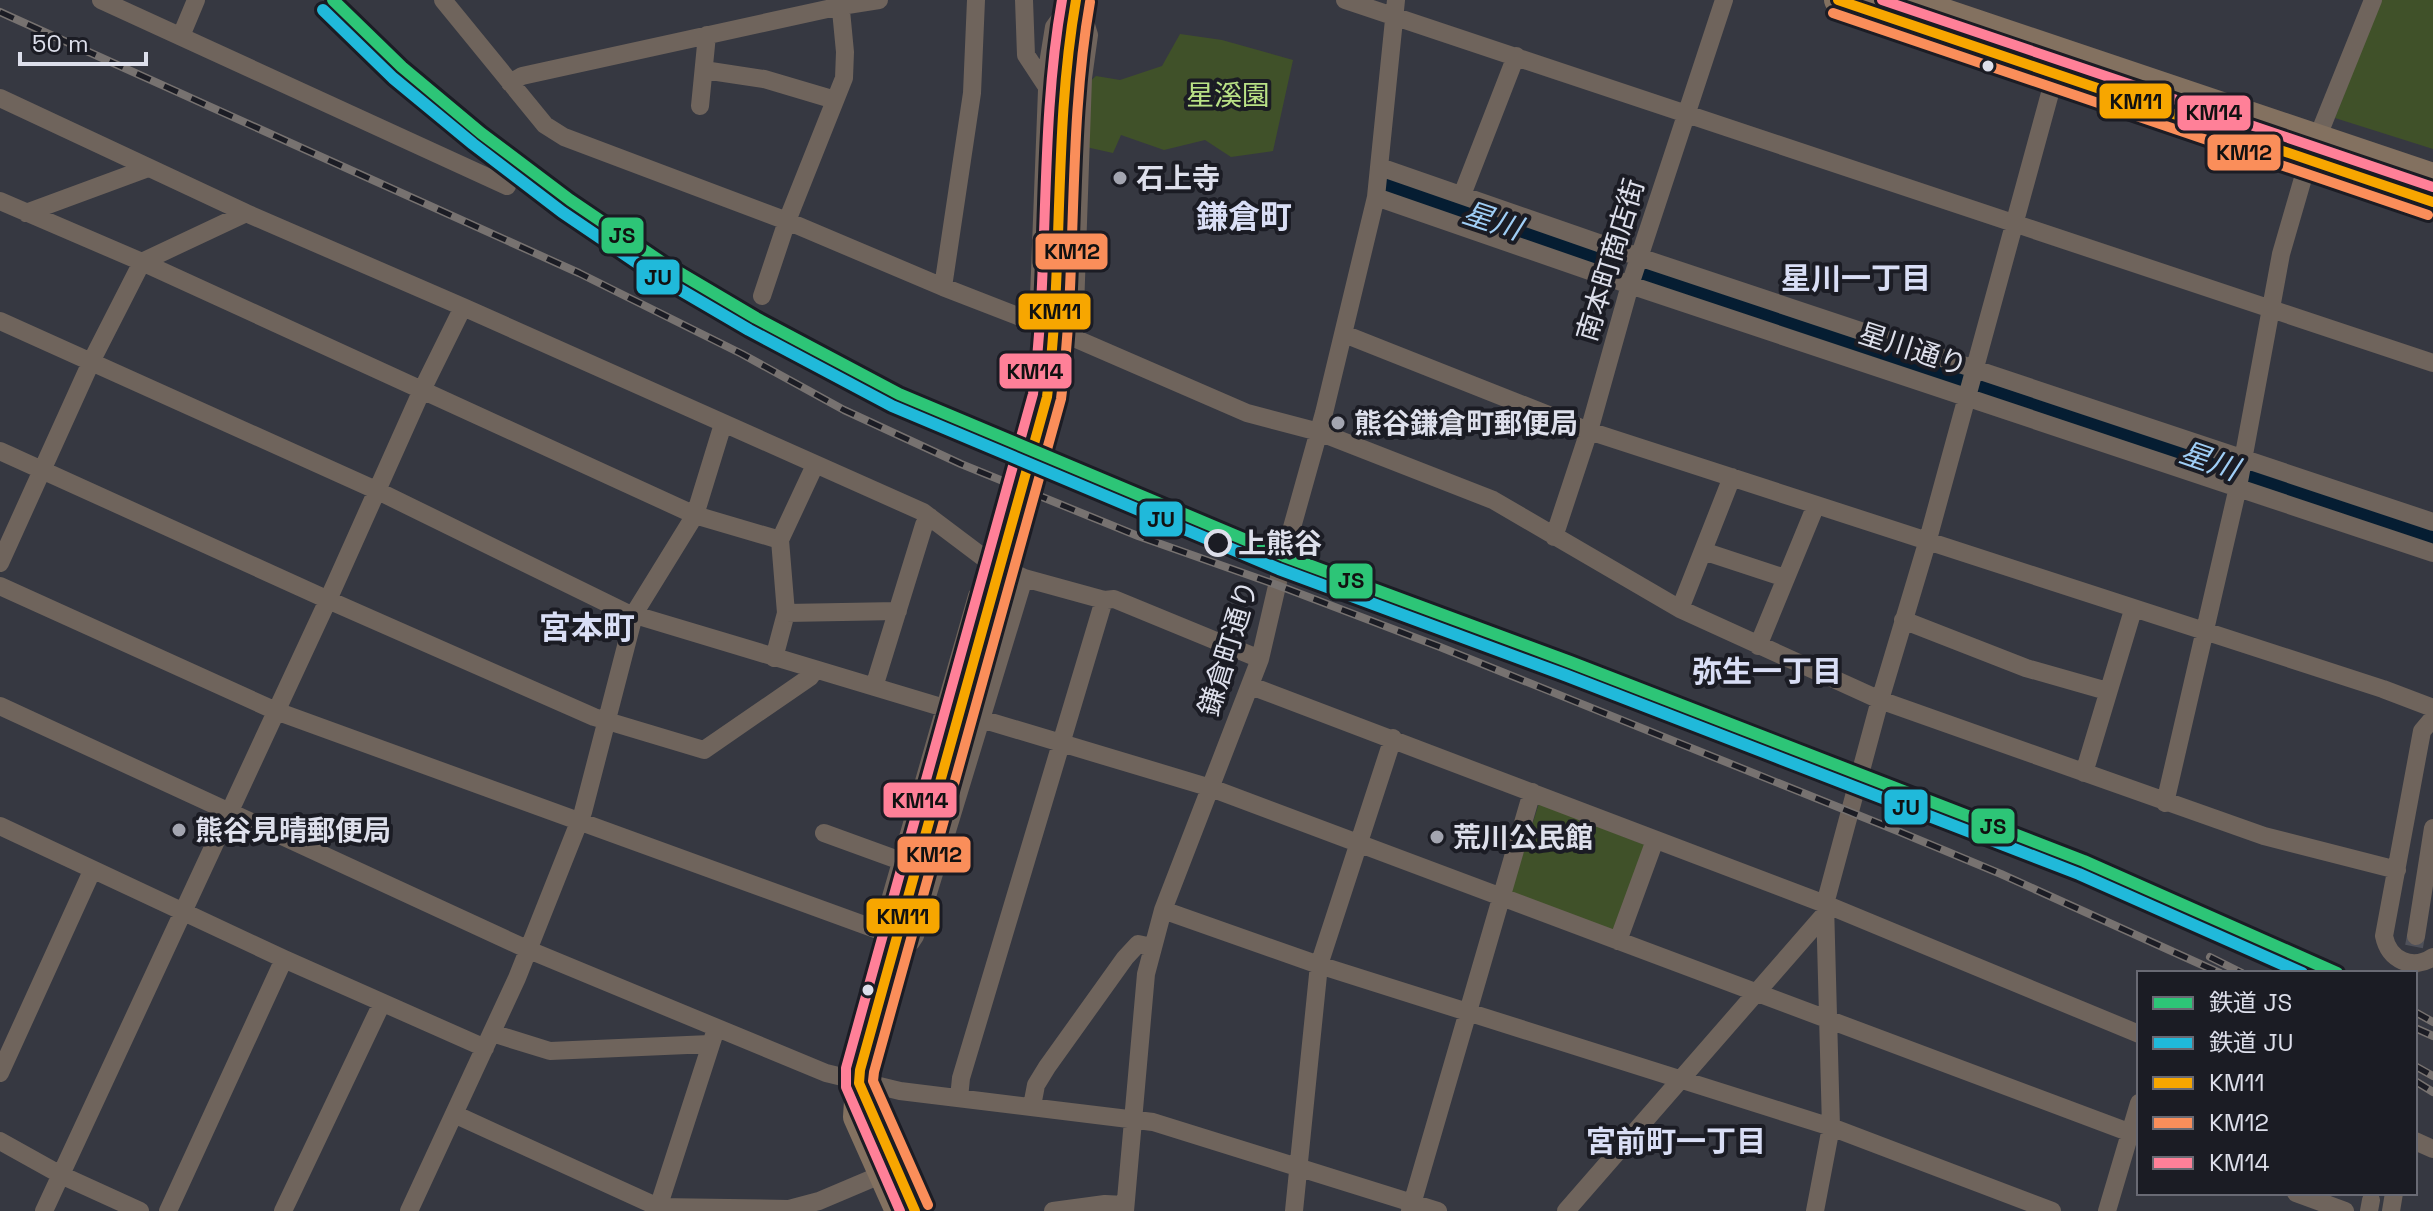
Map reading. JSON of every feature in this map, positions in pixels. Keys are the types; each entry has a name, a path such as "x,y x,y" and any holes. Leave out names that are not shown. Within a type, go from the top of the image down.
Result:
{"highway":[{"path":"899,1211 859,1083 889,935 926,835 1047,397 1055,335 1067,52 1076,0"},
{"path":"1838,0 2058,63 2313,149 2433,202"},
{"path":"1907,0 2058,63"},
{"path":"2313,149 2433,177"},
{"path":"889,1172 915,1211"}],"street":[{"path":"101,0 507,186"},
{"path":"181,36 196,0"},
{"path":"443,0 545,125 564,137 787,221 1074,338 1247,413 1319,432 1493,500 1680,609 1880,700 2264,836 2397,870"},
{"path":"510,83 522,76 840,3 879,0"},
{"path":"943,287 972,93 976,0"},
{"path":"1024,0 1026,55 1047,87"},
{"path":"1038,323 1047,87 1054,27 1076,0"},
{"path":"1074,338 1083,78 1089,35 1076,0"},
{"path":"1345,0 1395,8 1516,56 1685,114 2433,363"},
{"name":"南本町商店街","path":"1554,537 1589,431 1630,285 1724,0"},
{"path":"2165,803 2238,487 2281,254 2313,149 2373,0"},
{"path":"762,296 787,221 844,78 840,3"},
{"name":"鎌倉町通り","path":"1125,1208 1146,974 1152,947 1163,910 1260,659 1284,556 1319,432 1376,197 1395,8"},
{"path":"700,106 707,35"},
{"path":"1462,195 1516,56"},
{"path":"1815,1211 1831,1127 1825,910 1880,700 1927,543 2058,63"},
{"path":"704,70 764,79 835,100"},
{"path":"0,98 246,213 930,517 988,561 1024,578 1104,600 1114,599 1260,659"},
{"name":"星川通り","path":"1380,167 1639,257 2433,522"},
{"path":"26,213 148,168"},
{"name":"星川通り","path":"1376,197 2433,553"},
{"path":"0,201 142,262 695,515 780,540"},
{"path":"0,563 92,360 142,262 246,213"},
{"path":"44,1211 463,307"},
{"path":"0,321 378,491 635,615 1211,788 2135,1134 2107,1211"},
{"path":"1344,334 1589,431 2383,689 2433,708"},
{"path":"415,1209 454,1114 529,950 579,821 635,615 695,515 723,424"},
{"path":"0,451 606,722 704,750 810,677 815,670"},
{"path":"774,658 786,613 780,540 815,465"},
{"path":"1680,609 1732,477"},
{"path":"1758,646 1816,505"},
{"path":"874,687 924,525 930,517"},
{"path":"1703,551 1785,578"},
{"path":"889,935 901,861 988,561"},
{"path":"0,586 276,711 911,942 1024,578"},
{"path":"959,1098 961,1078 1104,600"},
{"path":"2084,773 2133,610"},
{"path":"786,613 898,611"},
{"path":"1903,620 2026,668 2107,691"},
{"path":"1251,686 1655,840 2137,1033"},
{"path":"0,706 713,1037 859,1083 900,1091 1153,1122 1410,1207 1438,1211"},
{"path":"2431,961 2407,963 2391,953 2384,936 2422,731 2433,718"},
{"path":"1294,1211 1319,965 1393,738"},
{"path":"1410,1207 1532,792"},
{"path":"2416,936 2433,828"},
{"path":"1,830 183,910 382,1003 488,1040 550,1051 713,1037"},
{"path":"824,833 901,861"},
{"path":"1618,941 1655,840"},
{"path":"0,1073 92,871"},
{"path":"1163,910 1319,965 1831,1127 2052,1211"},
{"path":"1566,1211 1825,910"},
{"path":"1032,1106 1036,1085 1047,1067 1116,969 1138,944 1152,947"},
{"path":"168,1211 284,959"},
{"path":"283,1211 382,1003"},
{"path":"658,1209 713,1037"},
{"path":"454,1114 658,1209 789,1209 819,1201 889,1172"},
{"path":"0,1141 61,1175 140,1211"},
{"path":"2301,1195 2345,1211"},
{"path":"1053,1211 1105,1204 1125,1208"}],"green space":[{"path":"2380,0 2433,0 2433,149 2335,118"},
{"name":"星溪園","path":"1180,34 1222,40 1293,60 1273,151 1231,157 1205,140 1164,150 1121,135 1113,153 1077,145 1086,85 1096,76 1120,80 1162,66"},
{"path":"1539,803 1645,845 1614,932 1511,892"}],"waterway":[{"name":"星川","path":"1392,188 1591,254"},
{"name":"星川","path":"1649,274 1956,376"},
{"name":"星川","path":"1984,386 2433,536"}],"tunnel":[{"path":"2409,971 2416,936"}],"railway":[{"path":"0,12 579,273 742,354 844,410 961,464 1138,536 1440,647 1900,832 2216,971"},
{"path":"2210,957 2238,971"},
{"path":"2417,1013 2433,1022"},
{"path":"2417,1029 2433,1036"},
{"path":"2417,1067 2433,1076"},
{"path":"2417,1082 2433,1092"}],"rail line":[{"name":"JS","path":"333,0 402,67 481,133 570,200 663,263 756,318 899,394 1284,556 1570,662 2084,861 2332,971"},
{"name":"JU","path":"323,10 393,78 562,212 655,275 749,330 892,406 1279,569 1565,675 2079,874 2297,971"}],"transit line":[{"name":"KM14","path":"900,1211 846,1087 846,1068 1033,394 1050,98 1062,0"},
{"name":"KM11","path":"915,1211 859,1083 860,1070 1047,397 1064,99 1076,0"},
{"name":"KM11","path":"1838,0 2433,202"},
{"name":"KM14","path":"1882,0 2433,187"},
{"name":"KM12","path":"928,1205 873,1081 874,1072 1061,399 1078,101 1090,2"},
{"name":"KM12","path":"1833,13 2428,215"}],"place":[{"name":"石上寺","path":"1120,178"},
{"name":"熊谷鎌倉町郵便局","path":"1338,423"},
{"name":"上熊谷","path":"1218,543"},
{"name":"熊谷見晴郵便局","path":"179,830"},
{"name":"荒川公民館","path":"1437,837"}],"district":[{"name":"鎌倉町","path":"1244,217"},
{"name":"星川一丁目","path":"1856,279"},
{"name":"宮本町","path":"587,628"},
{"name":"弥生一丁目","path":"1767,672"},
{"name":"宮前町一丁目","path":"1676,1142"}]}
